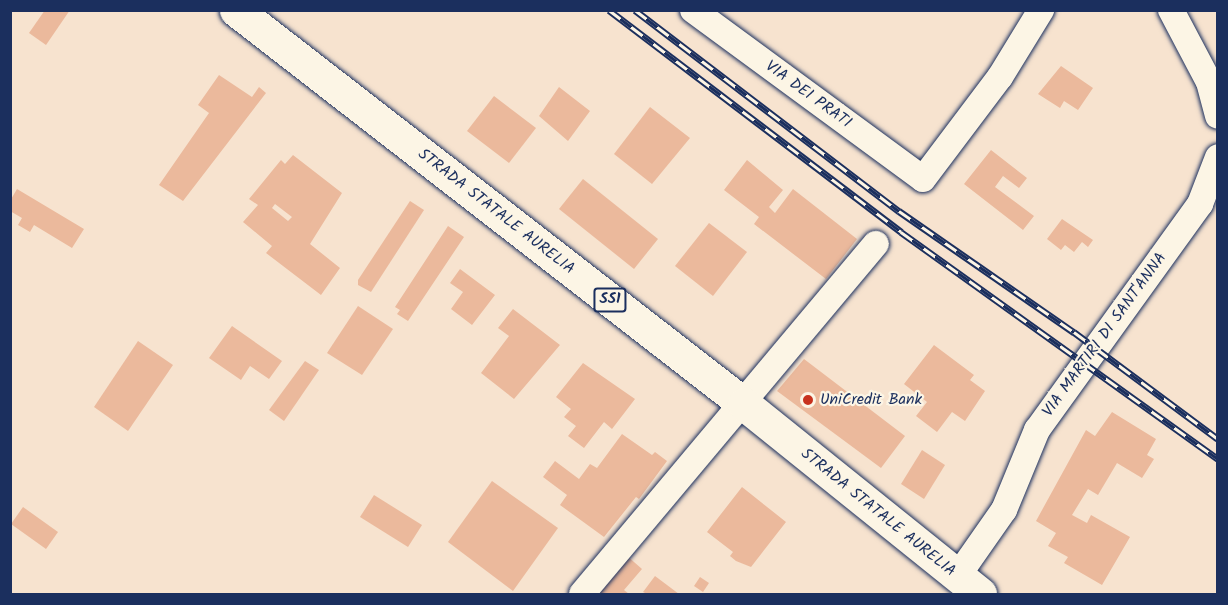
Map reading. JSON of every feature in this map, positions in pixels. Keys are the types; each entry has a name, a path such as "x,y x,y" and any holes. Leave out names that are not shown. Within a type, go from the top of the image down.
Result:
{"main road":[{"name":"STRADA STATALE AURELIA","path":"236,10 744,404 969,586"}],"street":[{"name":"VIA DEI PRATI","path":"693,10 923,178 1000,77 1041,10"},
{"path":"1171,10 1209,82 1218,116"},
{"name":"VIA MARTIRI DI SANT'ANNA","path":"969,586 1037,430 1200,204 1218,157"},
{"path":"582,594 744,404 876,244"}],"building":[{"path":"45,10 70,10 46,45 29,33"},
{"path":"1061,66 1093,88 1078,110 1064,101 1060,108 1038,94"},
{"path":"219,75 252,97 259,87 266,93 183,201 159,185 209,113 198,105"},
{"path":"559,87 590,111 568,141 539,116"},
{"path":"494,96 536,128 509,163 467,131"},
{"path":"650,107 690,138 652,184 614,154"},
{"path":"991,150 1027,178 1019,188 1003,176 995,187 1034,216 1023,230 964,184"},
{"path":"293,155 342,193 310,244 340,268 321,295 266,253 272,246 243,222 258,205 249,199 281,160 285,164","holes":["275,204 292,217 288,221 272,208"]},
{"path":"747,160 783,190 769,207 775,213 793,189 857,239 826,279 754,224 759,217 724,190"},
{"path":"583,179 658,239 634,269 559,209"},
{"path":"17,189 84,229 72,248 34,225 30,232 18,225 22,218 10,211 10,201"},
{"path":"410,201 424,210 371,292 358,285 358,280"},
{"path":"1062,219 1093,240 1088,247 1082,242 1074,252 1065,245 1061,250 1047,239"},
{"path":"709,223 747,252 713,296 675,266"},
{"path":"448,226 464,237 408,321 397,314 400,310 395,307"},
{"path":"460,269 495,295 472,325 451,309 463,292 450,283"},
{"path":"358,306 393,329 362,375 327,353"},
{"path":"513,309 560,345 514,399 481,373 509,336 498,328"},
{"path":"232,326 282,361 269,379 250,366 241,380 209,358"},
{"path":"138,341 173,365 128,431 94,407"},
{"path":"934,345 974,375 970,380 985,391 965,421 952,412 937,432 916,416 927,402 904,384"},
{"path":"804,359 905,436 881,468 777,391"},
{"path":"305,361 319,370 284,421 269,410"},
{"path":"583,363 635,399 612,429 604,422 584,448 568,436 576,426 564,417 571,409 556,397"},
{"path":"1112,412 1156,439 1147,455 1154,459 1142,478 1117,463 1098,495 1088,489 1072,515 1087,523 1091,515 1130,537 1102,585 1064,563 1068,557 1048,546 1056,533 1036,521 1086,430 1095,436"},
{"path":"622,434 652,455 655,452 667,461 639,499 636,497 604,537 560,505 567,495 543,477 555,461 579,479 590,464 597,468"},
{"path":"922,450 945,465 924,499 901,484"},
{"path":"492,481 558,528 513,591 448,542"},
{"path":"742,487 786,522 751,567 736,561 730,556 733,552 707,532"},
{"path":"374,495 422,525 408,547 360,517"},
{"path":"23,507 58,532 46,549 11,524"},
{"path":"626,555 642,569 624,590 629,594 592,594"},
{"path":"655,576 679,594 643,592"},
{"path":"700,577 709,583 703,592 694,586"}],"railway":[{"path":"609,10 901,232 1218,459"},
{"path":"635,10 899,211 1074,332 1218,439"}],"place":[{"name":"UniCredit Bank","path":"808,400"}]}
